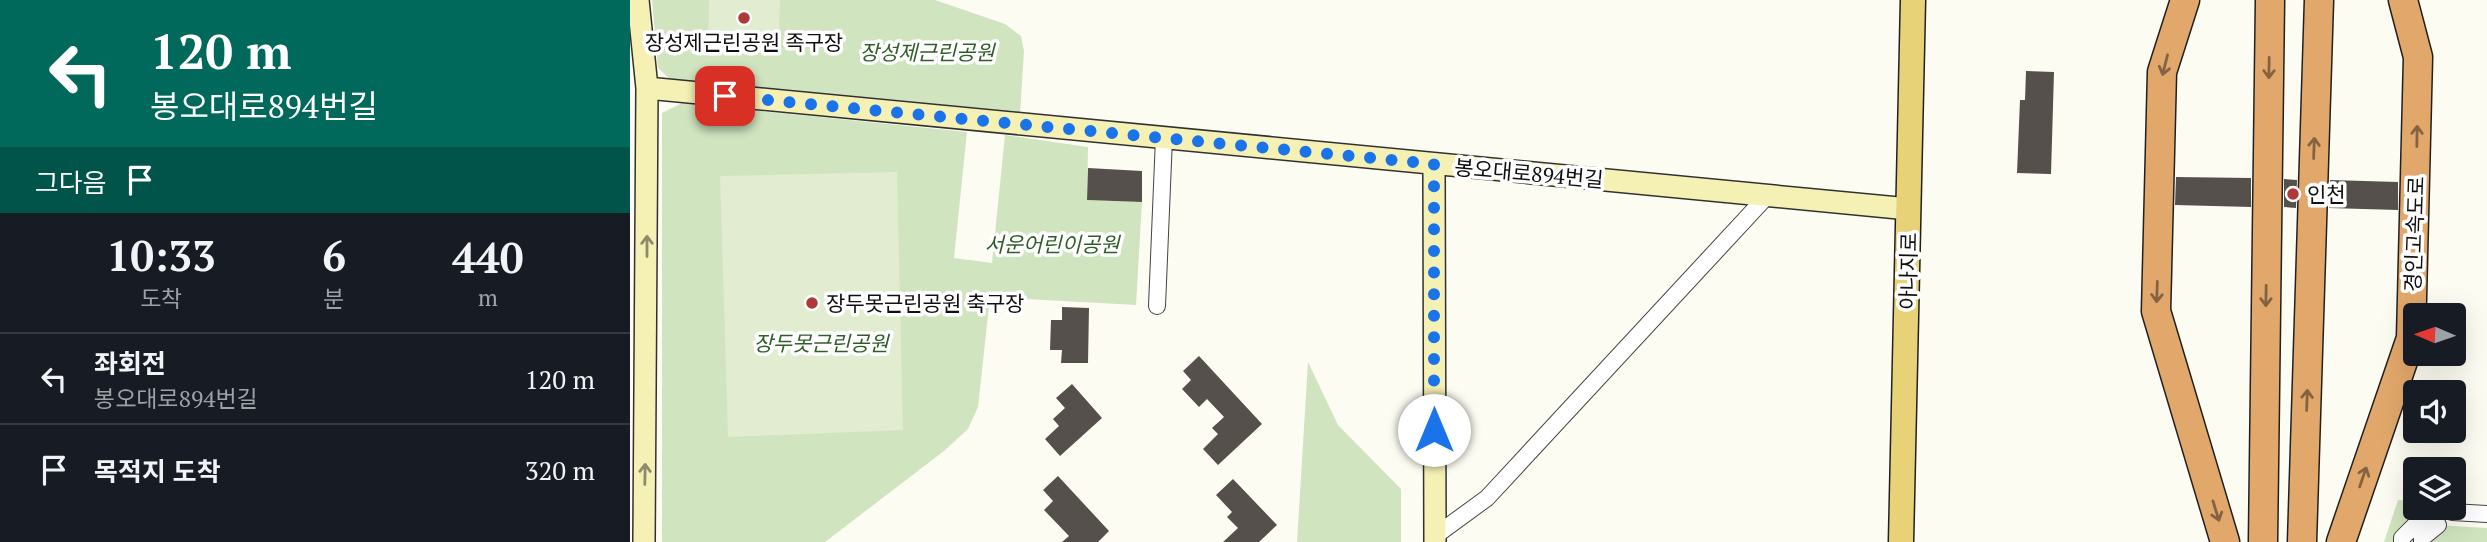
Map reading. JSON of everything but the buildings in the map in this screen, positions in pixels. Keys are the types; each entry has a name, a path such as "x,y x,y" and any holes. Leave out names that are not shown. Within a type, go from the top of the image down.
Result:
{"highway":[{"path":"2185,0 2162,72 2156,311 2225,542"},
{"path":"2263,542 2270,0"},
{"path":"2302,542 2319,0"},
{"name":"경인고속도로","path":"2341,542 2411,338 2418,57 2403,0"}],"main road":[{"name":"아나지로","path":"1901,542 1913,0"}],"street":[{"path":"638,0 647,88 644,542"},
{"name":"봉오대로894번길","path":"647,88 1909,209"},
{"path":"1157,306 1164,138"},
{"path":"1434,164 1435,539"},
{"path":"1435,539 1487,498 1767,196"},
{"path":"2466,513 2487,514"},
{"path":"2402,542 2402,538 2420,520"},
{"path":"2422,542 2422,538 2438,525"}],"green space":[{"name":"장성제근린공원","path":"652,0 935,0 1005,24 1021,36 1024,51 1020,114 672,81 658,68"},
{"name":"장성제근린공원 족구장","path":"709,0 780,0 779,39 708,36"},
{"name":"장두못근린공원","path":"682,103 967,132 954,258 992,263 1005,135 1088,147 1087,200 1142,202 1136,305 990,297 978,407 968,429 944,451 825,542 662,542 662,113"},
{"name":"장두못근린공원 축구장","path":"897,172 903,430 728,437 720,176"},
{"path":"1308,362 1338,425 1401,489 1401,542 1297,542"},
{"path":"2398,500 2403,500 2403,520 2438,520 2438,525 2487,528 2487,542 2384,542"}],"place":[{"name":"장성제근린공원 족구장","path":"744,18"},
{"name":"인천","path":"2293,194"},
{"name":"장두못근린공원 축구장","path":"812,303"}],"route":[{"path":"725,96 1434,164 1434,430"}],"park label":[{"name":"서운어린이공원","path":"1052,244"}]}
